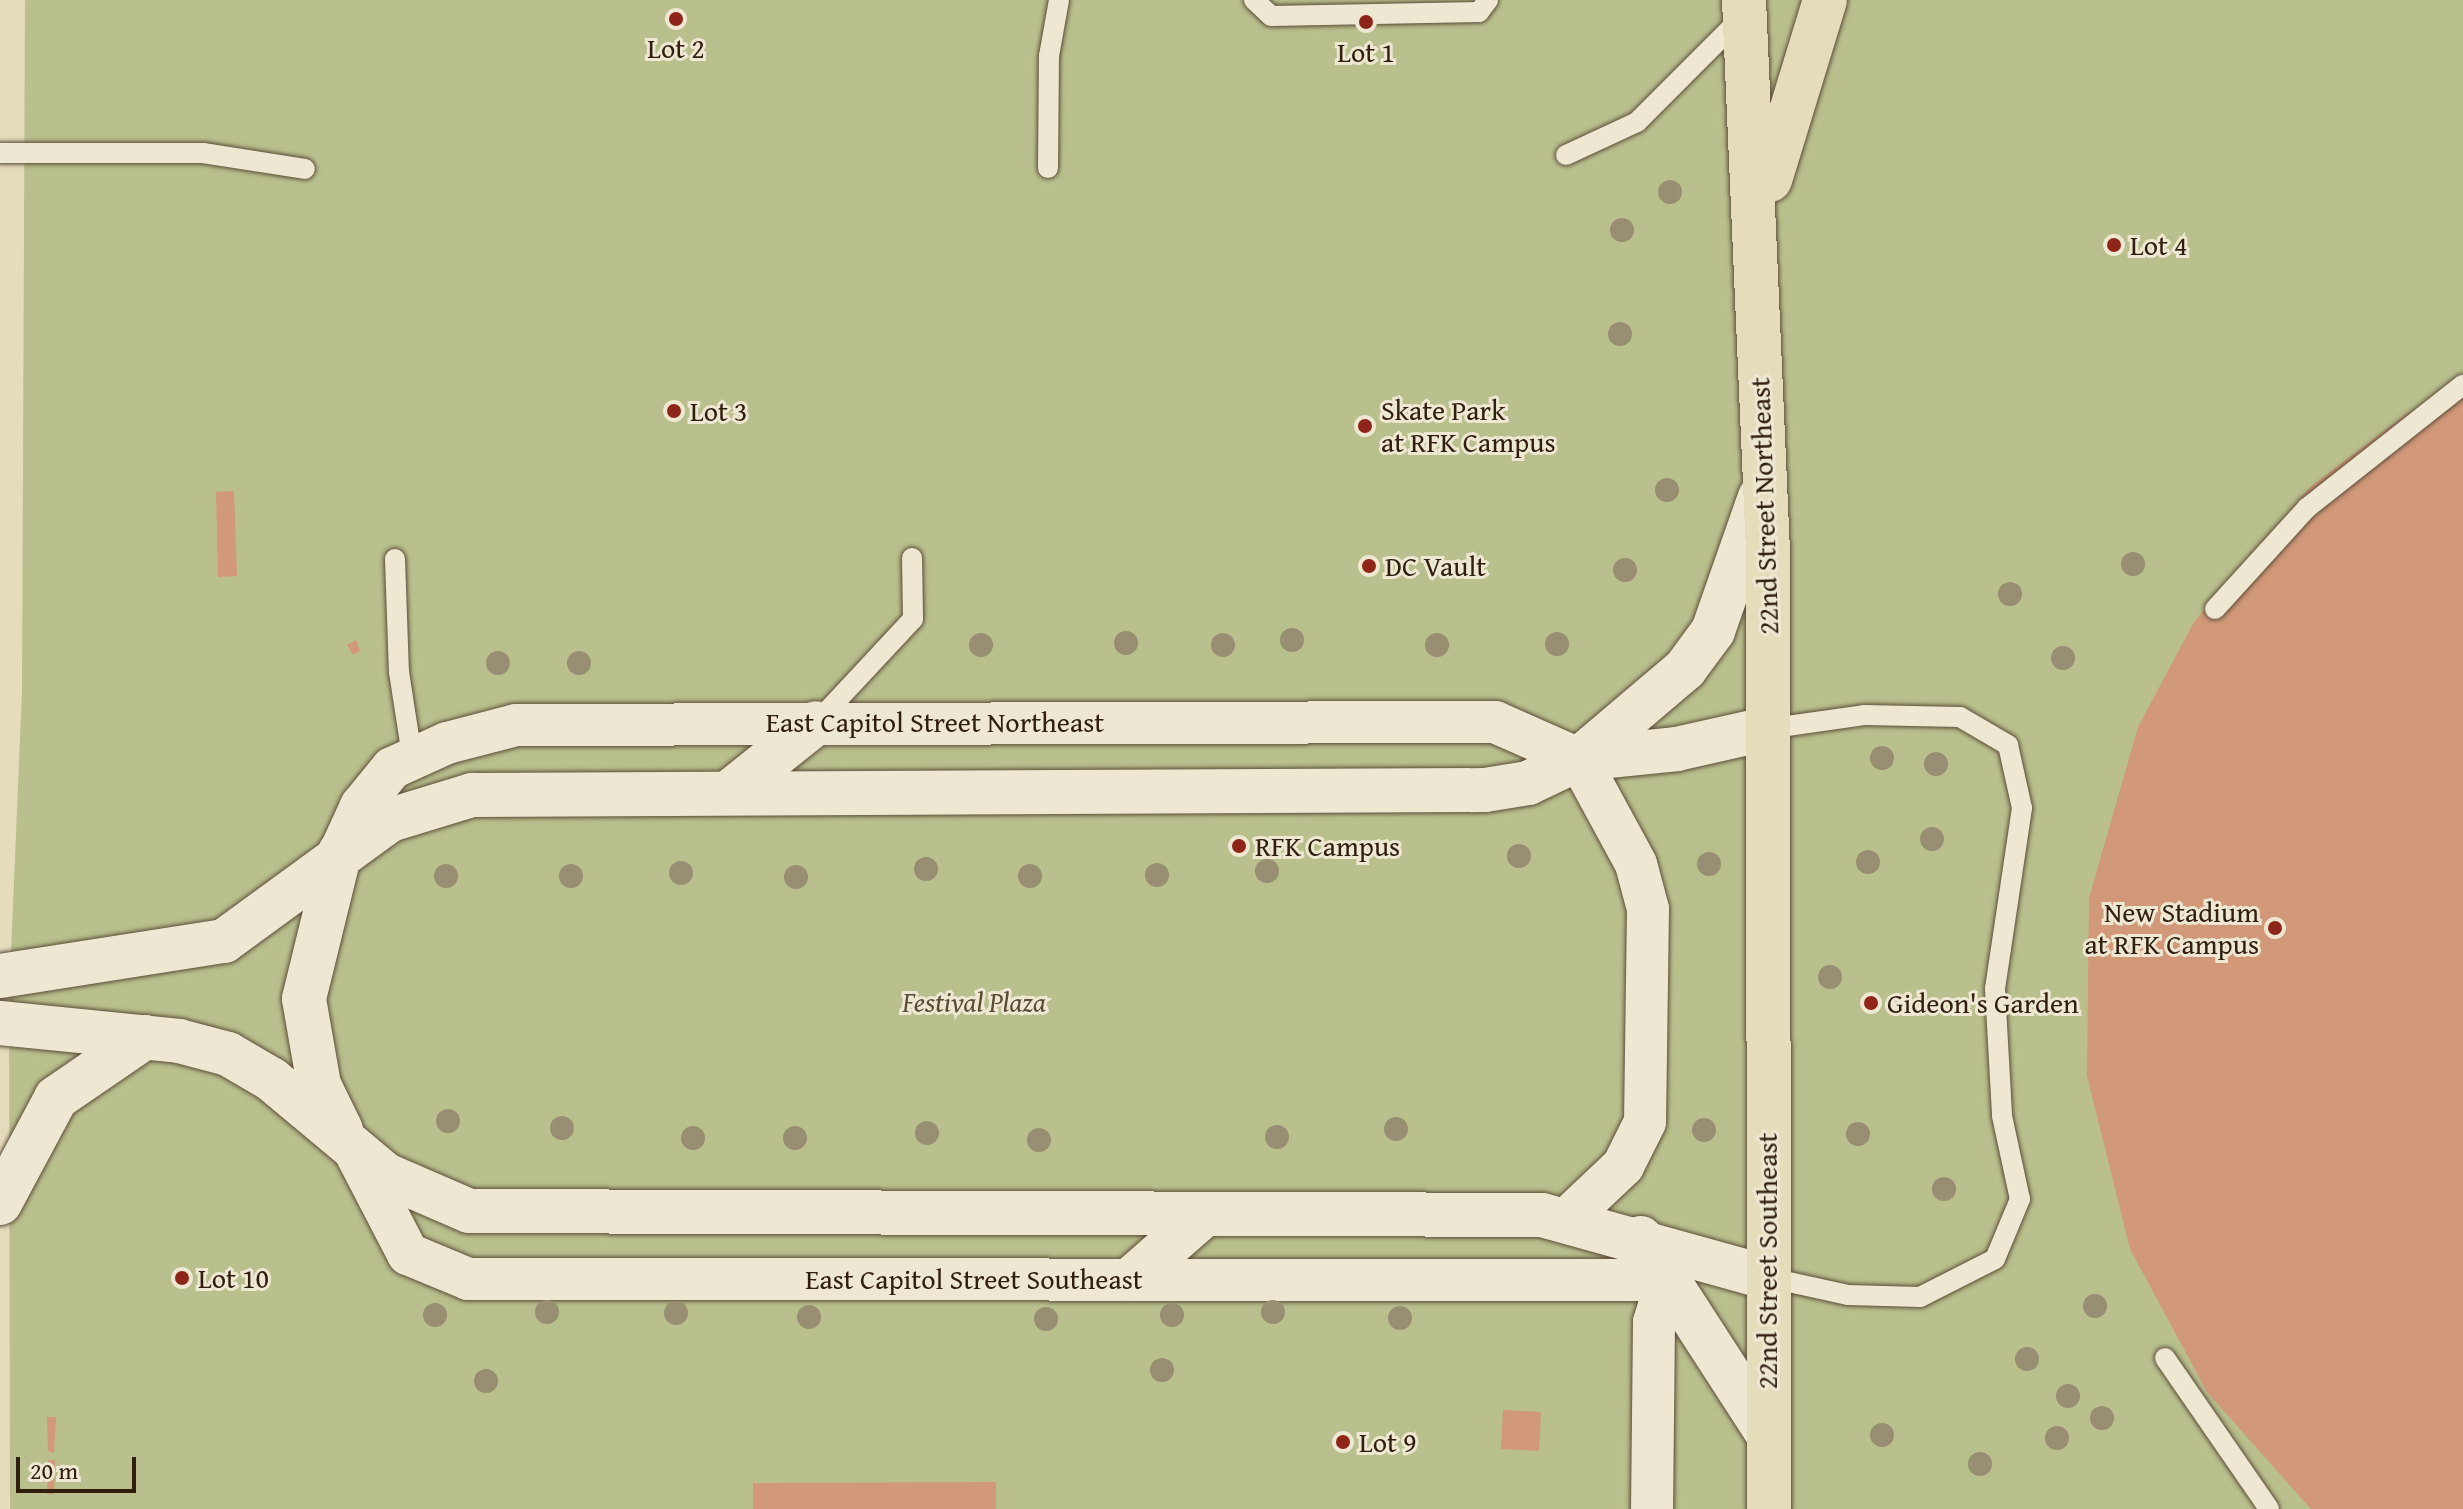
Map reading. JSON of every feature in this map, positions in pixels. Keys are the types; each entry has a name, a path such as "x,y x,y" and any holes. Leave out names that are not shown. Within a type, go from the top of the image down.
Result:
{"main road":[{"path":"1759,234 1788,107 1825,0"},
{"name":"22nd Street Northeast","path":"1750,5 1759,234 1760,497 1768,552 1767,1013"},
{"name":"East Capitol Street Northeast","path":"0,976 213,945 258,921 340,852 415,808 458,797 732,790 1485,790 1528,783 1579,759 1651,705 1701,649 1760,497"},
{"path":"732,790 816,723"},
{"path":"1579,759 1677,749 1766,729"},
{"path":"340,852 304,999 319,1085 352,1146"},
{"name":"22nd Street Southeast","path":"1767,1013 1769,1509"},
{"name":"East Capitol Street Southeast","path":"0,1023 202,1045 252,1066 411,1191 498,1214 1567,1219 1641,1238 1766,1277"},
{"path":"0,1203 56,1098 145,1037"},
{"path":"1132,1278 1204,1215"},
{"path":"1641,1238 1768,1434"}],"street":[{"name":"East Capitol Street Northeast","path":"340,852 377,783 412,756 545,721 816,723 1469,719 1521,731 1579,759"},
{"path":"1567,1219 1613,1177 1640,1138 1647,1009 1642,882 1579,759"},
{"name":"East Capitol Street Southeast","path":"352,1146 408,1254 468,1279 1667,1280"},
{"path":"1652,1509 1654,1322 1667,1280"}],"lane":[{"path":"1048,168 1049,56 1059,0"},
{"path":"1254,0 1271,16 1479,12 1488,0"},
{"path":"1566,155 1637,122 1750,5"},
{"path":"0,153 203,153 305,169"},
{"path":"2215,609 2307,508 2463,385"},
{"path":"816,723 913,619 912,558"},
{"path":"395,559 399,672 412,756"},
{"path":"1766,729 1864,715 1960,717 2008,745 2022,808 1995,989 2002,1116 2020,1199 1995,1259 1920,1297 1848,1295 1766,1277"},
{"path":"2165,1358 2269,1509"}],"green space":[{"name":"RFK Campus","path":"25,0 2463,0 2463,1509 10,1509 9,1000 22,691"}],"building":[{"name":"New Stadium at RFK Campus","path":"2463,383 2463,1509 2311,1509 2207,1392 2130,1249 2087,1076 2089,898 2138,727 2194,622 2310,487 2405,415"},
{"path":"234,491 237,576 218,577 216,492"},
{"path":"356,640 360,651 353,655 347,645"},
{"path":"1503,1410 1541,1412 1539,1451 1501,1449"},
{"path":"47,1417 56,1417 54,1453 48,1451"},
{"path":"48,1460 55,1460 54,1494 47,1494"},
{"path":"996,1482 996,1509 753,1509 753,1483"}],"place":[{"name":"Lot 2","path":"676,19"},
{"name":"Lot 1","path":"1366,22"},
{"name":"Lot 4","path":"2114,245"},
{"name":"Lot 3","path":"674,411"},
{"name":"Skate Park at RFK Campus","path":"1365,426"},
{"name":"DC Vault","path":"1369,566"},
{"name":"RFK Campus","path":"1239,846"},
{"name":"New Stadium at RFK Campus","path":"2275,928"},
{"name":"Gideon's Garden","path":"1871,1003"},
{"name":"Lot 10","path":"182,1278"},
{"name":"Lot 9","path":"1343,1442"}],"park label":[{"name":"Festival Plaza","path":"974,1002"}]}
